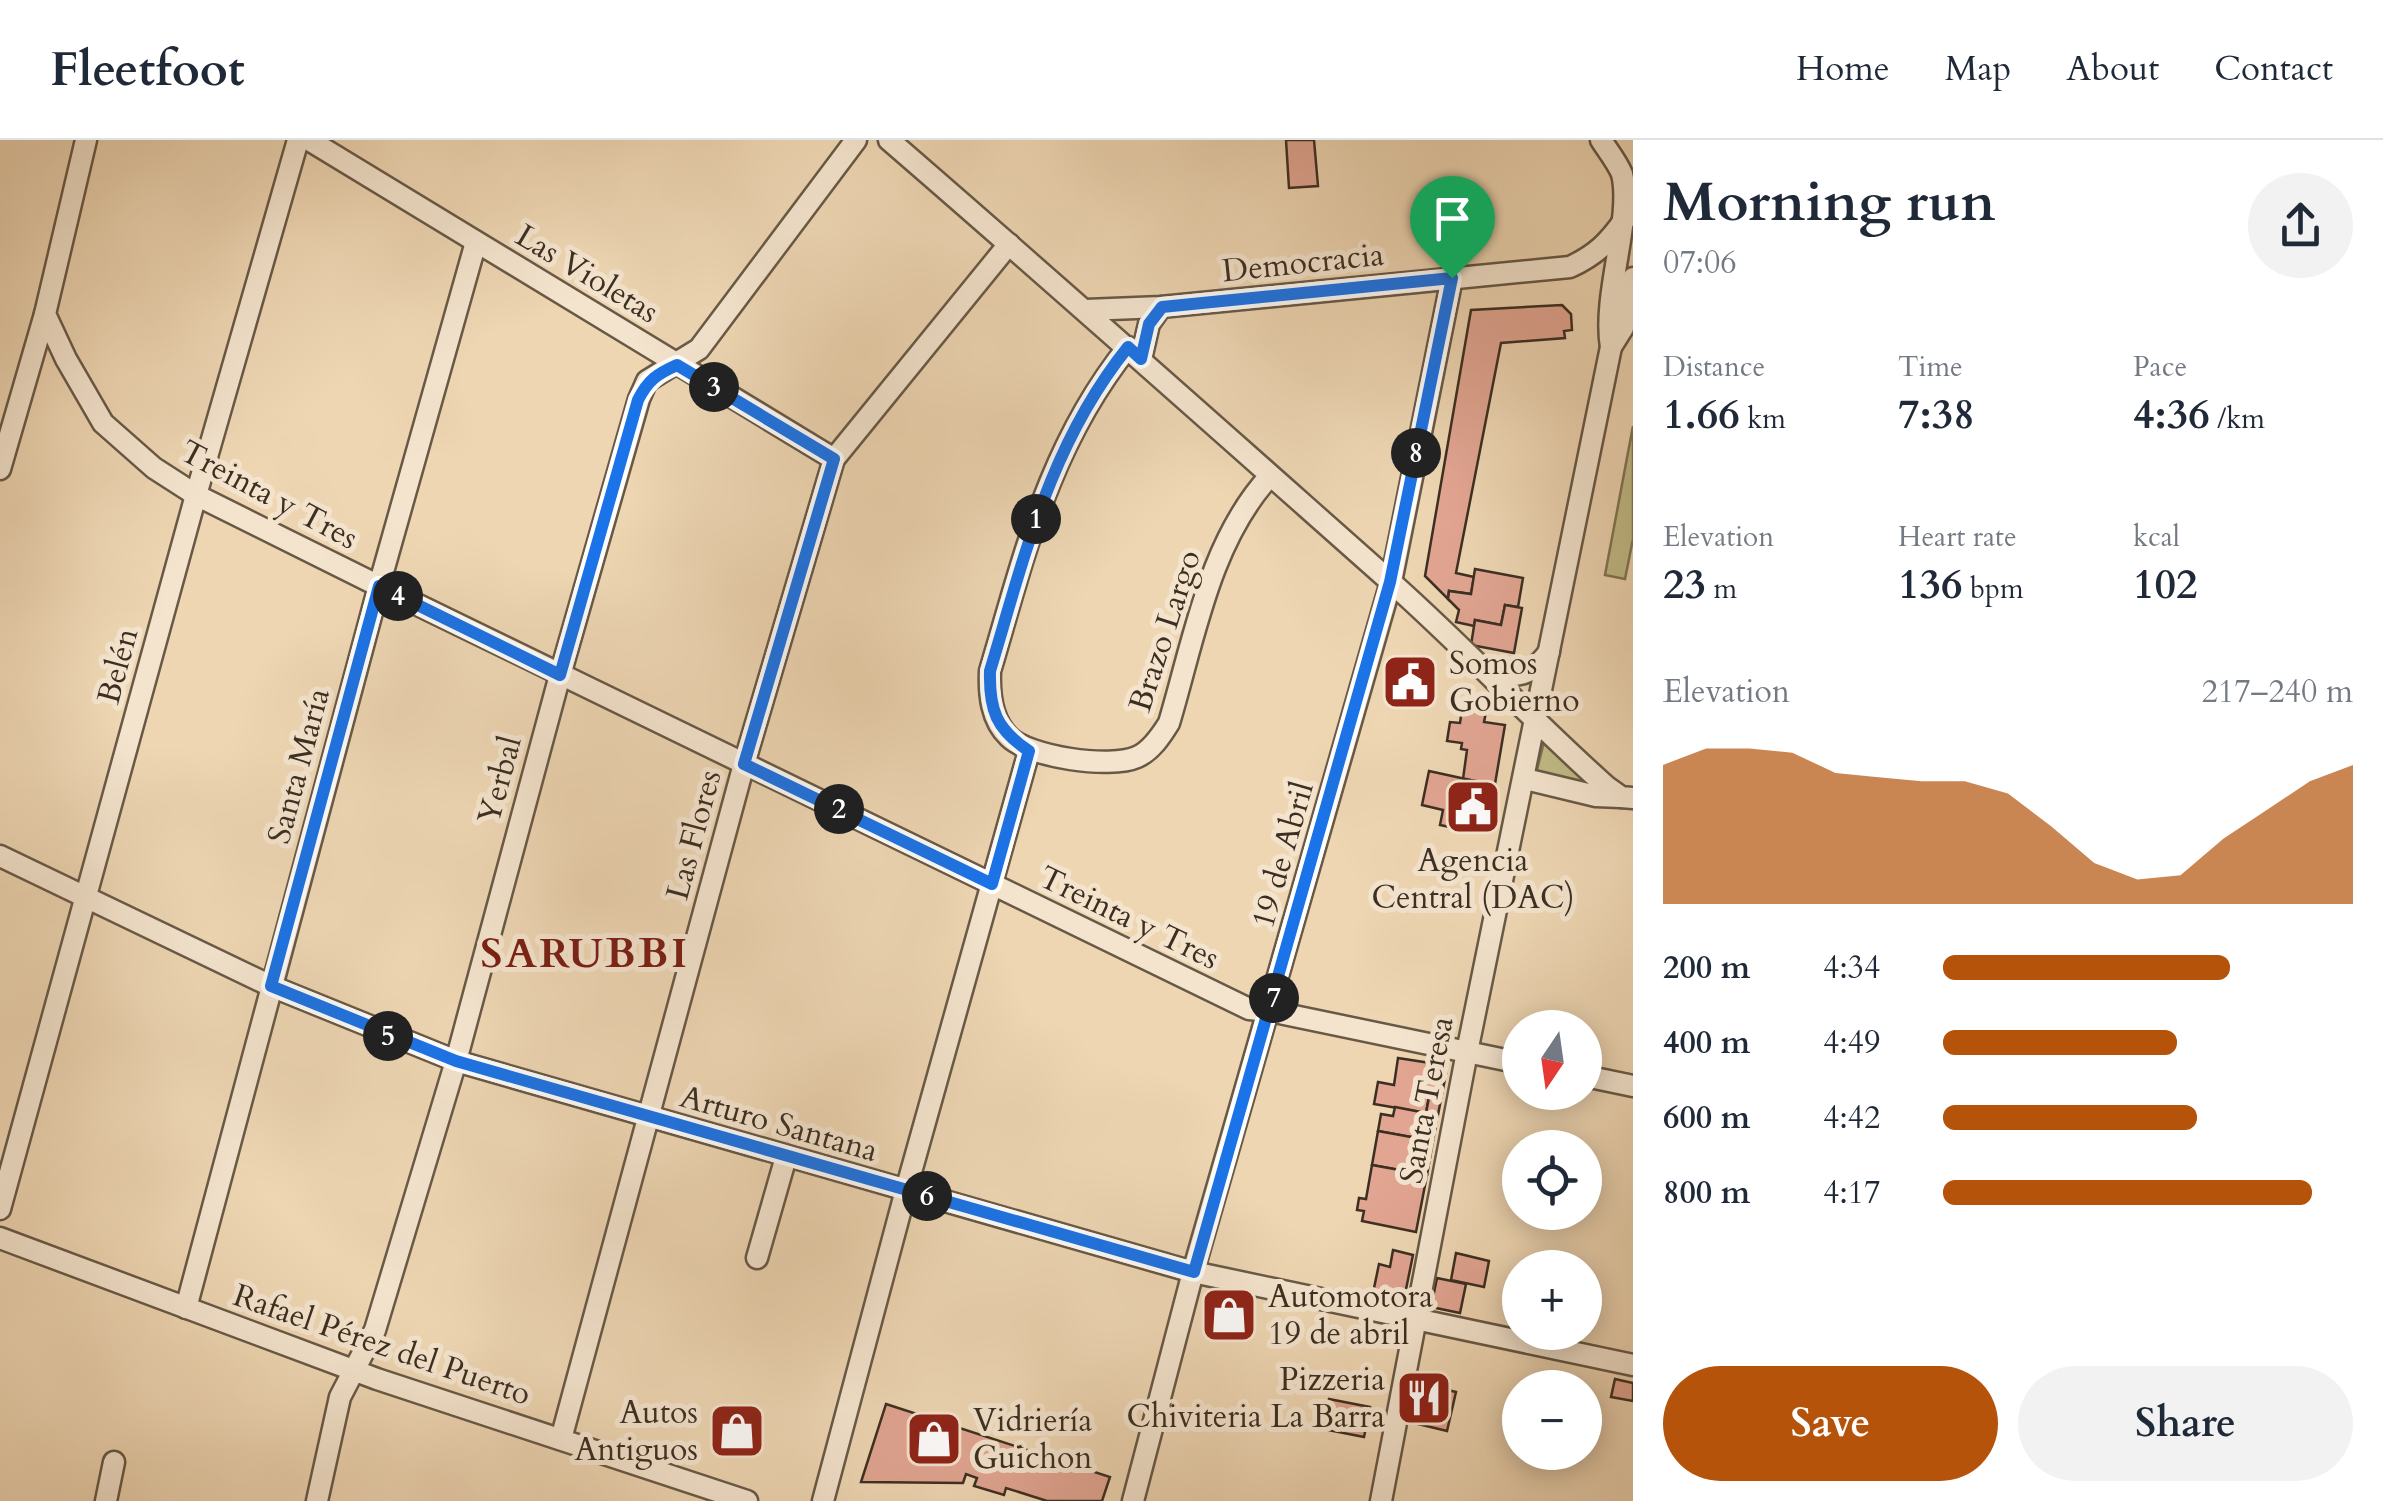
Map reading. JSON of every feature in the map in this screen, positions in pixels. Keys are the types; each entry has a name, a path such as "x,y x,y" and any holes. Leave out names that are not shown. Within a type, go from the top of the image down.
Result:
{"street":[{"path":"0,469 45,314 86,140"},
{"name":"Belén","path":"0,1209 196,494 298,140"},
{"name":"Las Violetas","path":"309,140 834,459"},
{"name":"Yerbal","path":"317,1501 340,1397 375,1330 456,1061 638,400 647,381 699,349 856,140"},
{"path":"889,140 1086,310 1536,717 1629,796"},
{"path":"1601,140 1626,188 1625,220 1608,326 1612,347"},
{"name":"Democracia","path":"1086,310 1162,307 1570,267 1592,257 1610,242 1625,220"},
{"name":"Santa María","path":"186,1308 379,586 476,242"},
{"name":"Las Flores","path":"561,1438 744,764 834,459 1009,244"},
{"name":"19 de Abril","path":"1134,1501 1194,1272 1390,582 1452,278"},
{"path":"1612,347 1623,328 1633,278"},
{"path":"823,1501 1029,751 1008,737 996,718 989,694 990,671 1048,482 1068,437 1134,353 1162,307"},
{"name":"Treinta y Tres","path":"45,314 103,423 154,468 196,494 1249,1010 1270,1011 1502,1059"},
{"name":"Santa Teresa","path":"1380,1501 1467,1052 1612,347"},
{"name":"Brazo Largo","path":"1029,751 1109,762 1137,757 1158,741 1168,723 1231,529 1269,477"},
{"path":"1486,670 1506,677 1521,676 1540,664 1550,650"},
{"path":"1525,780 1596,796 1629,796"},
{"name":"Arturo Santana","path":"0,856 271,986 456,1061 1194,1272 1633,1365"},
{"path":"1602,1080 1633,1086"},
{"path":"757,1258 786,1157"},
{"name":"Rafael Pérez del Puerto","path":"0,1238 355,1370 746,1501"},
{"path":"106,1501 114,1462"}],"shaded area":[{"path":"1633,426 1633,539 1625,579 1605,575"},
{"path":"1545,738 1601,788 1536,774"}],"building":[{"path":"1286,140 1314,140 1318,186 1289,188"},
{"path":"1562,305 1571,314 1572,330 1564,331 1565,338 1501,343 1456,573 1474,577 1471,594 1449,591 1448,599 1425,576 1471,310"},
{"path":"1475,569 1523,578 1518,607 1505,605 1501,625 1475,620 1474,626 1456,622 1459,610 1448,599 1449,591 1471,594"},
{"path":"1505,605 1522,608 1514,653 1471,645 1475,620 1501,625"},
{"name":"Somos Gobierno","path":"1399,663 1431,683 1420,701 1388,680"},
{"path":"1462,709 1486,712 1484,722 1505,725 1495,784 1463,779 1467,750 1461,749 1462,743 1447,741 1450,722 1460,723"},
{"path":"1429,771 1484,783 1474,832 1440,825 1443,810 1422,805"},
{"path":"1398,1058 1430,1063 1435,1072 1446,1074 1442,1094 1430,1092 1426,1113 1374,1104 1378,1082 1394,1085"},
{"path":"1430,1092 1442,1094 1433,1141 1378,1131 1381,1114 1393,1116 1395,1107 1426,1113"},
{"path":"1378,1131 1433,1141 1427,1175 1372,1165"},
{"path":"1372,1165 1427,1175 1416,1232 1362,1221 1364,1211 1357,1210 1359,1198 1366,1199"},
{"path":"1393,1250 1413,1255 1404,1299 1373,1293 1379,1264 1390,1267"},
{"path":"1456,1253 1489,1261 1484,1287 1451,1280"},
{"path":"1437,1278 1466,1284 1460,1313 1431,1307"},
{"path":"1615,1379 1633,1383 1633,1401 1611,1397"},
{"path":"1423,1384 1456,1392 1447,1431 1414,1423"},
{"path":"1329,1399 1370,1407 1364,1437 1323,1429"},
{"name":"Vidriería Guichon","path":"886,1404 1110,1477 1102,1501 1047,1501 1006,1488 1004,1495 974,1486 977,1478 966,1474 963,1483 861,1482"}],"place":[{"name":"Somos Gobierno","path":"1410,682"},
{"name":"Agencia Central (DAC)","path":"1473,807"},
{"name":"Automotora 19 de abril","path":"1229,1315"},
{"name":"Pizzeria Chiviteria La Barra","path":"1424,1398"},
{"name":"Autos Antiguos","path":"737,1431"},
{"name":"Vidriería Guichon","path":"934,1439"}],"district":[{"name":"SARUBBI","path":"585,953"}],"route":[{"path":"1452,278 1390,582 1194,1272 429,1053 271,986 379,586 560,675 638,400 647,381 659,373 677,365 834,459 744,764 992,884 1029,751 1008,737 996,718 989,694 990,671 1048,482 1068,437 1111,368 1128,347 1141,359 1149,324 1162,307 1452,278"}]}
